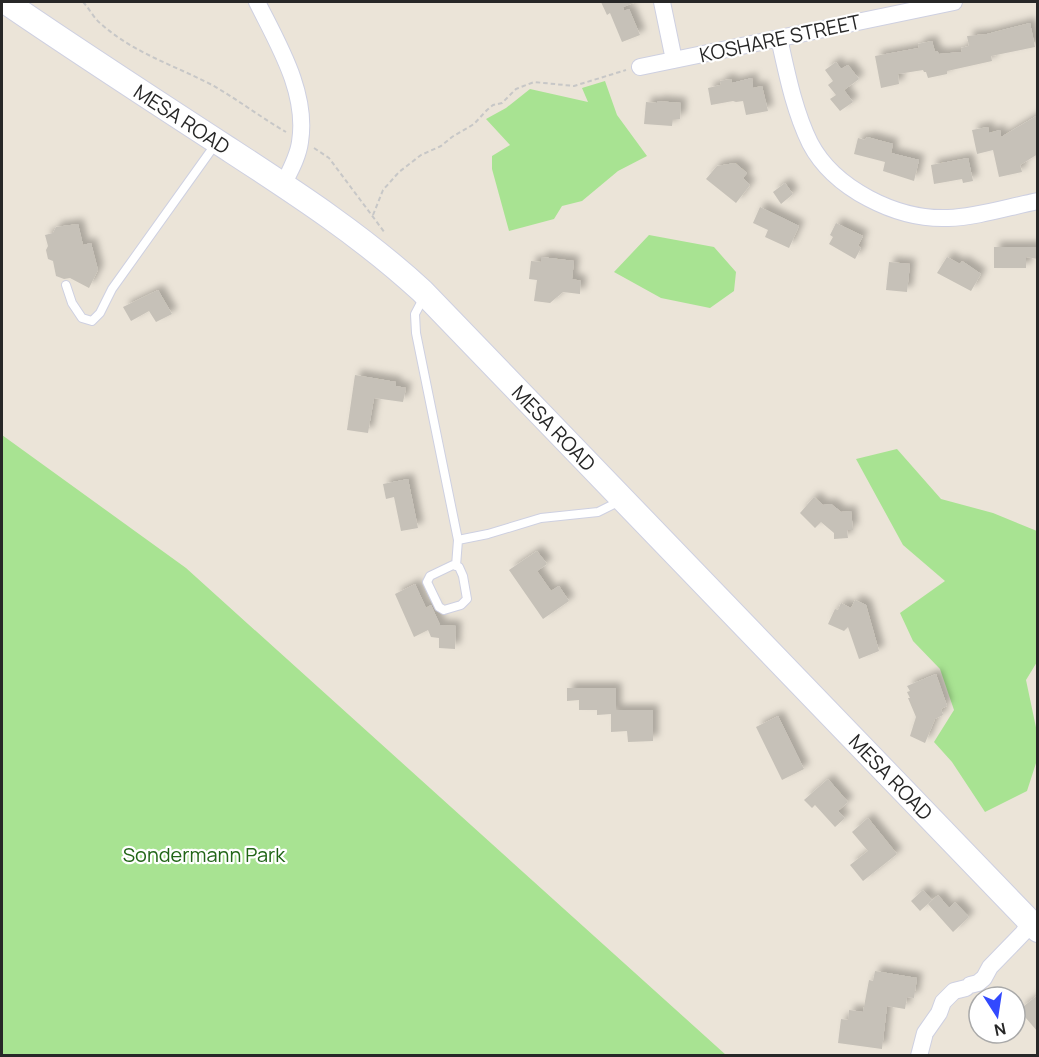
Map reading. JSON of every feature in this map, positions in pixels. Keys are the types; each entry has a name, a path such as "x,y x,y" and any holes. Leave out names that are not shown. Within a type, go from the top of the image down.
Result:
{"main road":[{"name":"MESA ROAD","path":"6,2 342,224 376,250 425,295 1035,920"}],"street":[{"path":"257,2 285,60 299,103 302,122 298,151 283,185"},
{"path":"662,2 674,60"},
{"name":"KOSHARE STREET","path":"640,67 779,38 883,9 954,2"},
{"path":"779,38 791,93 812,145 838,177 856,191 892,209 931,218 969,215 1038,201"},
{"path":"919,1056 925,1033 939,1013 952,1008 962,998 968,987 984,978 990,967 1035,920"}],"lane":[{"path":"66,285 72,303 82,318 92,321 98,317 112,289 217,142"},
{"path":"425,295 415,314 416,333 458,540 456,566"},
{"path":"458,540 488,534 541,518 598,512 623,500"},
{"path":"456,566 459,567 463,576 467,599 461,605 444,610 439,607 431,592 428,579 448,567 456,566"}],"path":[{"path":"373,215 383,190 399,172 412,161 441,146 474,124 493,105 502,104 516,89 534,82 574,86 640,67"}],"green space":[{"path":"605,81 617,115 647,156 618,171 582,201 562,206 554,219 509,231 492,169 492,156 510,145 486,119 506,108 530,89 588,102 582,88"},
{"path":"649,235 714,247 736,272 734,291 710,308 661,298 614,272"},
{"name":"Sondermann Park","path":"2,435 186,568 726,1055 2,1055"},
{"path":"897,449 941,499 993,513 1037,531 1037,662 1026,680 1038,737 1037,760 1027,791 985,812 952,762 934,742 954,710 940,669 913,641 900,613 945,581 903,545 856,459"}],"building":[{"path":"601,2 636,2 623,7 624,11 629,9 640,35 622,42 610,13 607,15"},
{"path":"1030,23 1035,47 991,56 992,61 947,71 947,74 928,78 923,70 898,74 899,84 881,88 875,56 919,48 918,44 932,41 935,52 939,54 962,52 961,48 969,46 967,36 987,34"},
{"path":"836,62 841,69 848,65 859,79 844,90 853,102 840,111 830,99 836,95 828,85 833,81 825,70"},
{"path":"752,78 753,88 762,86 768,111 746,115 743,101 711,105 708,88 721,85 720,81 731,79 732,83"},
{"path":"657,101 681,103 680,119 673,119 672,126 644,124 646,102 657,103"},
{"path":"1038,115 1038,154 1020,165 1022,172 999,177 993,150 977,154 972,130 988,127 989,133 1000,130 1001,137"},
{"path":"867,137 893,144 891,153 919,160 914,181 883,171 885,162 854,154 858,138 865,140"},
{"path":"968,158 973,181 963,183 962,179 934,184 931,165"},
{"path":"735,163 747,173 743,178 750,185 736,203 706,179 717,166"},
{"path":"785,183 793,194 781,204 773,192"},
{"path":"760,207 799,226 789,248 765,237 768,230 753,223"},
{"path":"836,223 863,236 858,246 861,248 855,259 829,244 833,237 830,235"},
{"path":"78,224 83,245 91,243 98,270 89,288 70,278 64,279 56,276 53,261 48,259 46,250 48,246 45,235 53,233 56,227"},
{"path":"994,247 1038,247 1038,259 1026,257 1026,268 994,268"},
{"path":"541,257 574,261 572,279 581,281 580,294 563,292 550,303 534,301 537,280 529,279 531,261 541,262"},
{"path":"947,257 960,264 962,261 981,274 971,291 937,273"},
{"path":"889,262 910,264 907,292 886,290"},
{"path":"158,290 172,314 156,322 149,311 131,321 123,307"},
{"path":"355,375 396,382 396,386 406,388 403,402 374,398 368,433 347,430"},
{"path":"408,479 418,528 401,531 394,497 386,499 383,484"},
{"path":"814,497 823,505 831,504 841,512 851,511 853,530 847,530 848,538 834,539 834,533 821,522 815,528 800,513"},
{"path":"537,551 547,564 537,571 551,591 559,586 569,601 543,619 509,570"},
{"path":"415,584 426,608 431,605 440,625 456,626 455,649 439,648 439,638 431,637 428,630 414,637 395,594"},
{"path":"855,600 866,605 879,651 859,659 848,627 844,631 828,624 835,609 838,610 841,603 851,608"},
{"path":"936,674 947,706 941,709 943,715 935,719 925,743 910,736 916,717 908,698 910,698 907,692 910,691 907,686"},
{"path":"567,688 616,688 616,710 653,710 653,741 628,742 627,731 611,732 611,714 597,715 597,710 579,710 579,700 567,701"},
{"path":"778,716 804,769 782,780 756,727"},
{"path":"828,779 848,802 838,811 845,818 835,827 815,805 812,808 804,800"},
{"path":"868,818 897,854 863,881 850,865 868,851 852,832"},
{"path":"923,890 932,900 920,911 911,901"},
{"path":"938,895 949,908 955,902 969,917 953,932 928,904"},
{"path":"875,971 917,978 914,998 907,997 905,1009 887,1006 882,1049 838,1043 841,1019 848,1020 849,1010 863,1012 869,980 873,981"},
{"path":"1038,995 1038,1032 1027,1019 1027,1004"}]}
